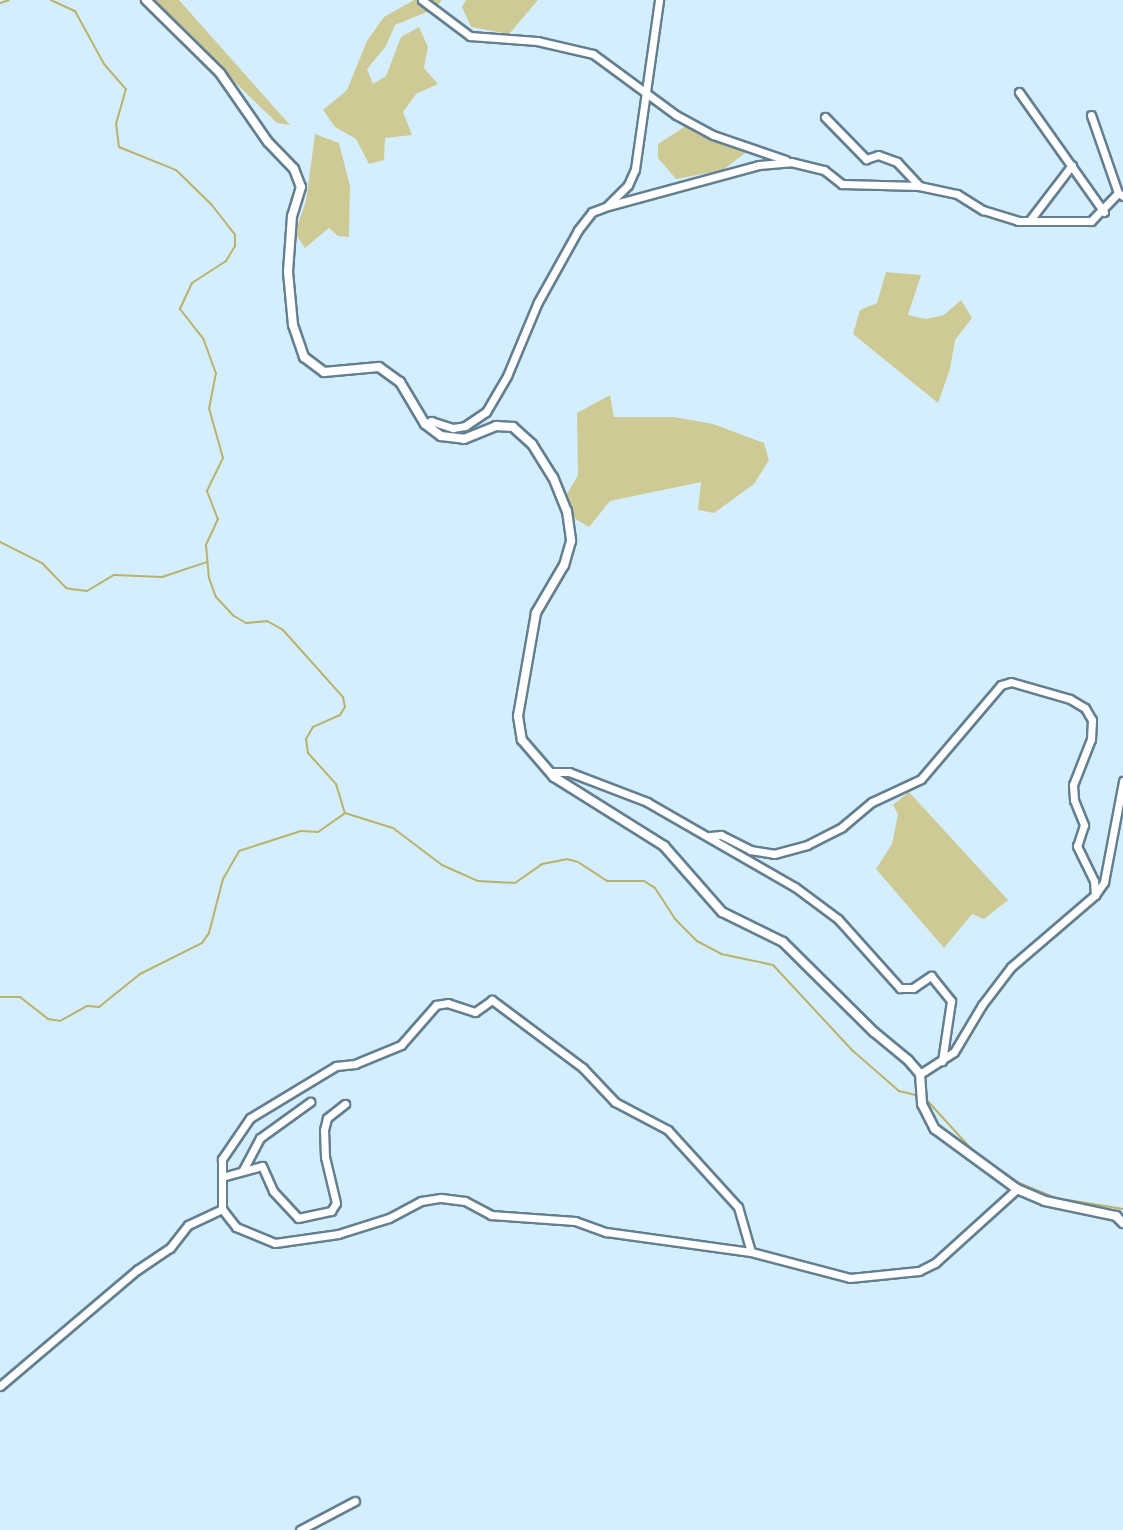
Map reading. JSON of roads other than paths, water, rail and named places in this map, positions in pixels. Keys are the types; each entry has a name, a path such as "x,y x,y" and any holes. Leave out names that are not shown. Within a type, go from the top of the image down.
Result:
{"street":[{"path":"146,0 220,73 268,142 294,170 301,188 292,216 288,272 293,325 304,357 324,372 380,368 400,382 425,424 441,436 464,440 496,426 513,427 532,444 548,468 567,511 571,542 564,565 536,613 518,716 522,740 550,772 664,846 722,912 783,942 919,1077 922,1104 935,1129 1017,1189 1045,1201 1116,1216 1123,1223"},
{"path":"422,0 470,36 537,41 593,54 676,115 713,135 792,162 824,170 842,184 919,186 957,194 983,210 1018,221 1091,221 1104,212 1121,194 1091,114"},
{"path":"608,206 628,185 635,169 659,0"},
{"path":"1019,92 1072,165 1096,205 1104,212"},
{"path":"825,117 866,159 878,154 897,162 919,186"},
{"path":"425,424 431,421 453,428 465,426 486,412 507,376 538,302 578,230 592,212 759,165 792,162"},
{"path":"1030,220 1072,165"},
{"path":"710,836 721,836 750,850 774,854 807,845 842,826 872,802 921,778 1001,685 1011,682 1070,699 1085,708 1092,720 1091,739 1073,785 1074,800 1084,825 1077,846 1094,881 1095,895"},
{"path":"550,772 569,772 647,802 710,836 795,887 838,919 900,988 914,988 931,976 951,1001 942,1061"},
{"path":"919,1077 954,1052 982,1005 1011,968 1095,895 1104,882 1123,781"},
{"path":"751,1252 738,1207 668,1130 615,1102 583,1068 492,1000 475,1012 448,1003 436,1005 401,1045 355,1064 336,1066 250,1118 222,1159 222,1209 236,1227 275,1242 338,1234 389,1218 421,1202 441,1198 465,1201 490,1215 512,1219 549,1216 606,1232 751,1252 850,1278 919,1271 981,1226 1017,1189"},
{"path":"243,1170 260,1138 310,1102"},
{"path":"222,1177 262,1166 273,1191 298,1218 331,1211 336,1203 325,1158 324,1130 327,1118 345,1104"},
{"path":"0,1386 137,1270 170,1248 188,1225 222,1209"},
{"path":"300,1530 355,1501"}],"waterway":[{"path":"0,3 9,0"},
{"path":"51,0 75,11 104,64 126,89 116,123 119,147 176,170 211,204 235,235 235,246 226,261 192,283 180,309 203,338 216,373 209,408 223,458 207,491 218,519 206,545 209,578 216,597 234,616 246,623 267,621 283,630 343,697 345,707 340,715 313,727 306,739 308,753 336,784 345,813"},
{"path":"0,542 42,563 66,588 87,591 114,575 162,577 207,562"},
{"path":"0,997 20,997 48,1019 60,1021 87,1006 99,1007 140,974 202,943 209,933 223,879 239,851 301,831 318,832 345,813 393,828 442,865 478,881 515,883 542,864 567,859 578,862 607,881 644,881 655,888 675,919 697,941 721,954 773,965 853,1051 899,1091 919,1096"},
{"path":"924,1097 975,1153 1019,1183 1056,1198 1123,1209"}]}
